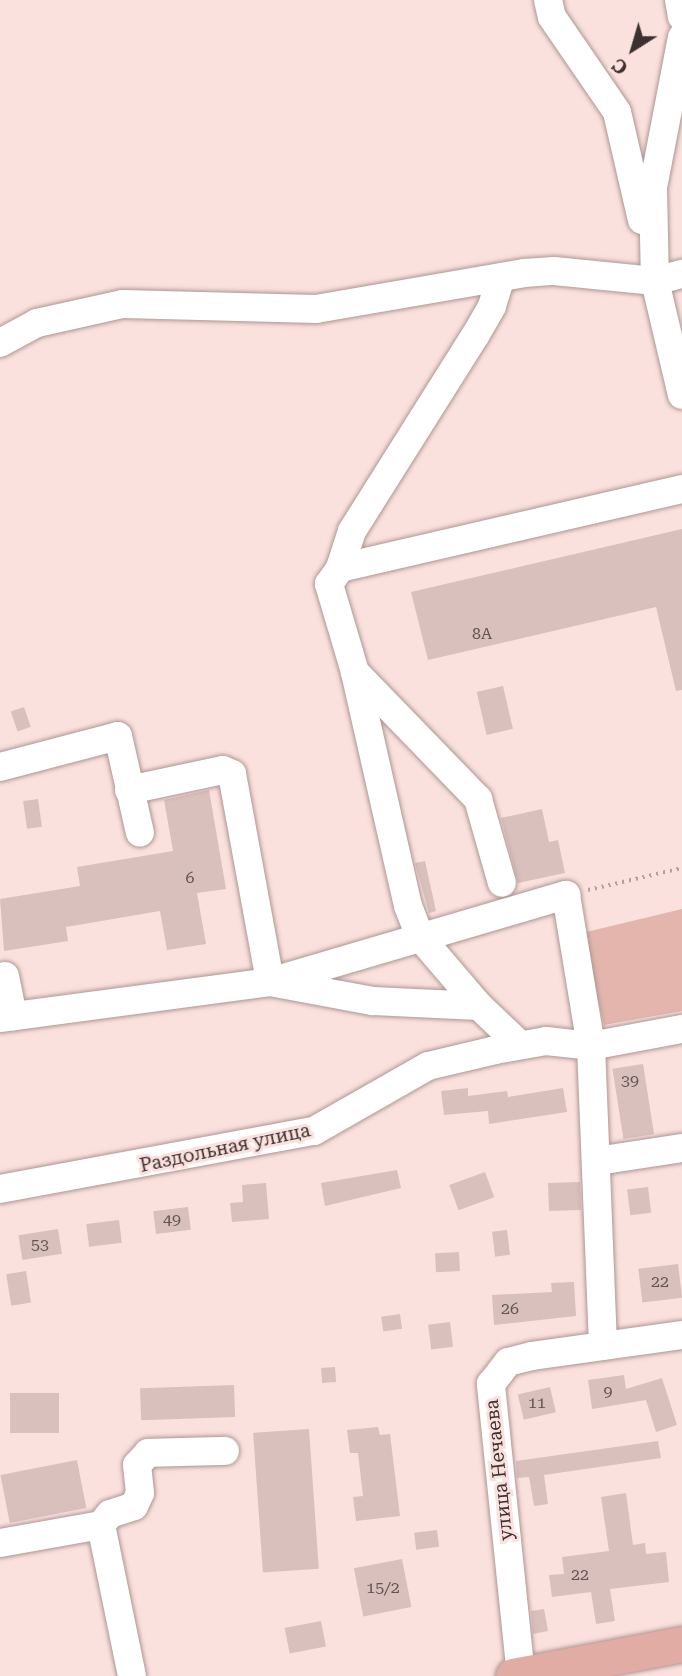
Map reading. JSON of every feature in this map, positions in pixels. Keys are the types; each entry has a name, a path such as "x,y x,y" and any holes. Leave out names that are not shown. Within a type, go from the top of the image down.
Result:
{"main road":[{"path":"518,1676 682,1644"}],"street":[{"path":"548,0 552,17 617,112 668,278"},
{"path":"679,0 682,17"},
{"path":"682,37 653,188 668,278 682,395"},
{"path":"0,343 37,323 123,304 316,309 501,276 554,271 668,278"},
{"path":"501,276 492,306 352,531 340,568 329,584 355,672 408,906 420,937 480,1006 519,1044"},
{"path":"340,568 682,489"},
{"path":"355,672 478,799 502,883"},
{"path":"0,767 118,736 140,833"},
{"path":"129,790 223,770 232,774 271,982"},
{"path":"5,976 6,1017 271,982 566,895 591,1046 603,1346"},
{"path":"271,982 373,1001 480,1006"},
{"name":"Раздольная улица","path":"0,1189 314,1131 428,1066 519,1044 546,1041 591,1046 682,1029"},
{"path":"597,1161 682,1148"},
{"name":"улица Нечаева","path":"518,1676 491,1384 509,1362 682,1335"},
{"path":"0,1544 101,1525 110,1514 134,1506 140,1493 137,1465 148,1453 225,1451"},
{"path":"101,1525 132,1676"}],"path":[{"path":"566,895 682,868"}],"shaded area":[{"path":"682,909 682,1011 604,1025 582,933"}],"building":[{"path":"682,529 682,690 676,691 656,607 428,660 411,592"},
{"path":"503,686 513,729 487,735 477,692"},
{"path":"24,707 31,727 18,731 11,712"},
{"path":"209,790 226,889 197,893 206,944 167,950 160,911 66,927 68,941 4,951 0,899 80,886 77,867 173,851 164,800"},
{"path":"38,799 42,827 27,829 23,801"},
{"path":"542,809 549,842 558,840 565,873 518,883 501,818"},
{"path":"425,861 436,911 429,913 415,863"},
{"path":"643,1064 654,1134 623,1139 612,1069"},
{"path":"468,1088 468,1096 507,1091 508,1097 563,1088 567,1112 489,1124 488,1111 444,1115 441,1091"},
{"path":"397,1170 401,1188 325,1206 321,1183"},
{"path":"485,1172 494,1197 459,1210 449,1185"},
{"path":"580,1182 581,1210 549,1211 548,1183"},
{"path":"266,1183 269,1219 232,1222 230,1203 243,1202 242,1185"},
{"path":"648,1187 651,1213 630,1215 627,1190"},
{"path":"188,1207 191,1230 156,1234 153,1211"},
{"path":"119,1220 122,1243 89,1247 86,1224"},
{"path":"58,1229 62,1254 22,1260 18,1235"},
{"path":"507,1230 510,1255 495,1257 492,1232"},
{"path":"459,1252 460,1271 436,1272 435,1253"},
{"path":"678,1264 682,1298 642,1303 638,1269"},
{"path":"26,1271 31,1303 11,1306 6,1274"},
{"path":"574,1282 576,1316 494,1325 492,1295 552,1292 551,1283"},
{"path":"400,1314 402,1329 383,1331 381,1317"},
{"path":"450,1322 453,1347 431,1349 428,1325"},
{"path":"335,1367 336,1382 322,1383 321,1368"},
{"path":"624,1375 626,1389 662,1378 677,1425 656,1432 646,1400 592,1409 588,1380"},
{"path":"234,1385 235,1417 141,1420 140,1388"},
{"path":"550,1387 556,1412 524,1420 518,1394"},
{"path":"10,1393 59,1393 59,1433 10,1433"},
{"path":"378,1427 380,1435 390,1434 400,1516 356,1521 353,1497 363,1496 358,1453 350,1453 347,1430"},
{"path":"309,1429 319,1569 263,1573 253,1433"},
{"path":"658,1441 661,1458 544,1475 548,1504 534,1506 529,1477 517,1478 516,1461"},
{"path":"77,1460 86,1508 10,1523 0,1475"},
{"path":"626,1493 633,1545 645,1543 646,1554 666,1552 669,1582 610,1589 615,1621 596,1624 591,1592 552,1597 549,1575 564,1574 562,1557 609,1551 601,1497"},
{"path":"437,1530 439,1547 416,1550 414,1533"},
{"path":"402,1559 411,1607 363,1616 354,1568"},
{"path":"544,1609 548,1631 533,1634 531,1611"},
{"path":"321,1621 326,1647 290,1654 285,1628"}]}
